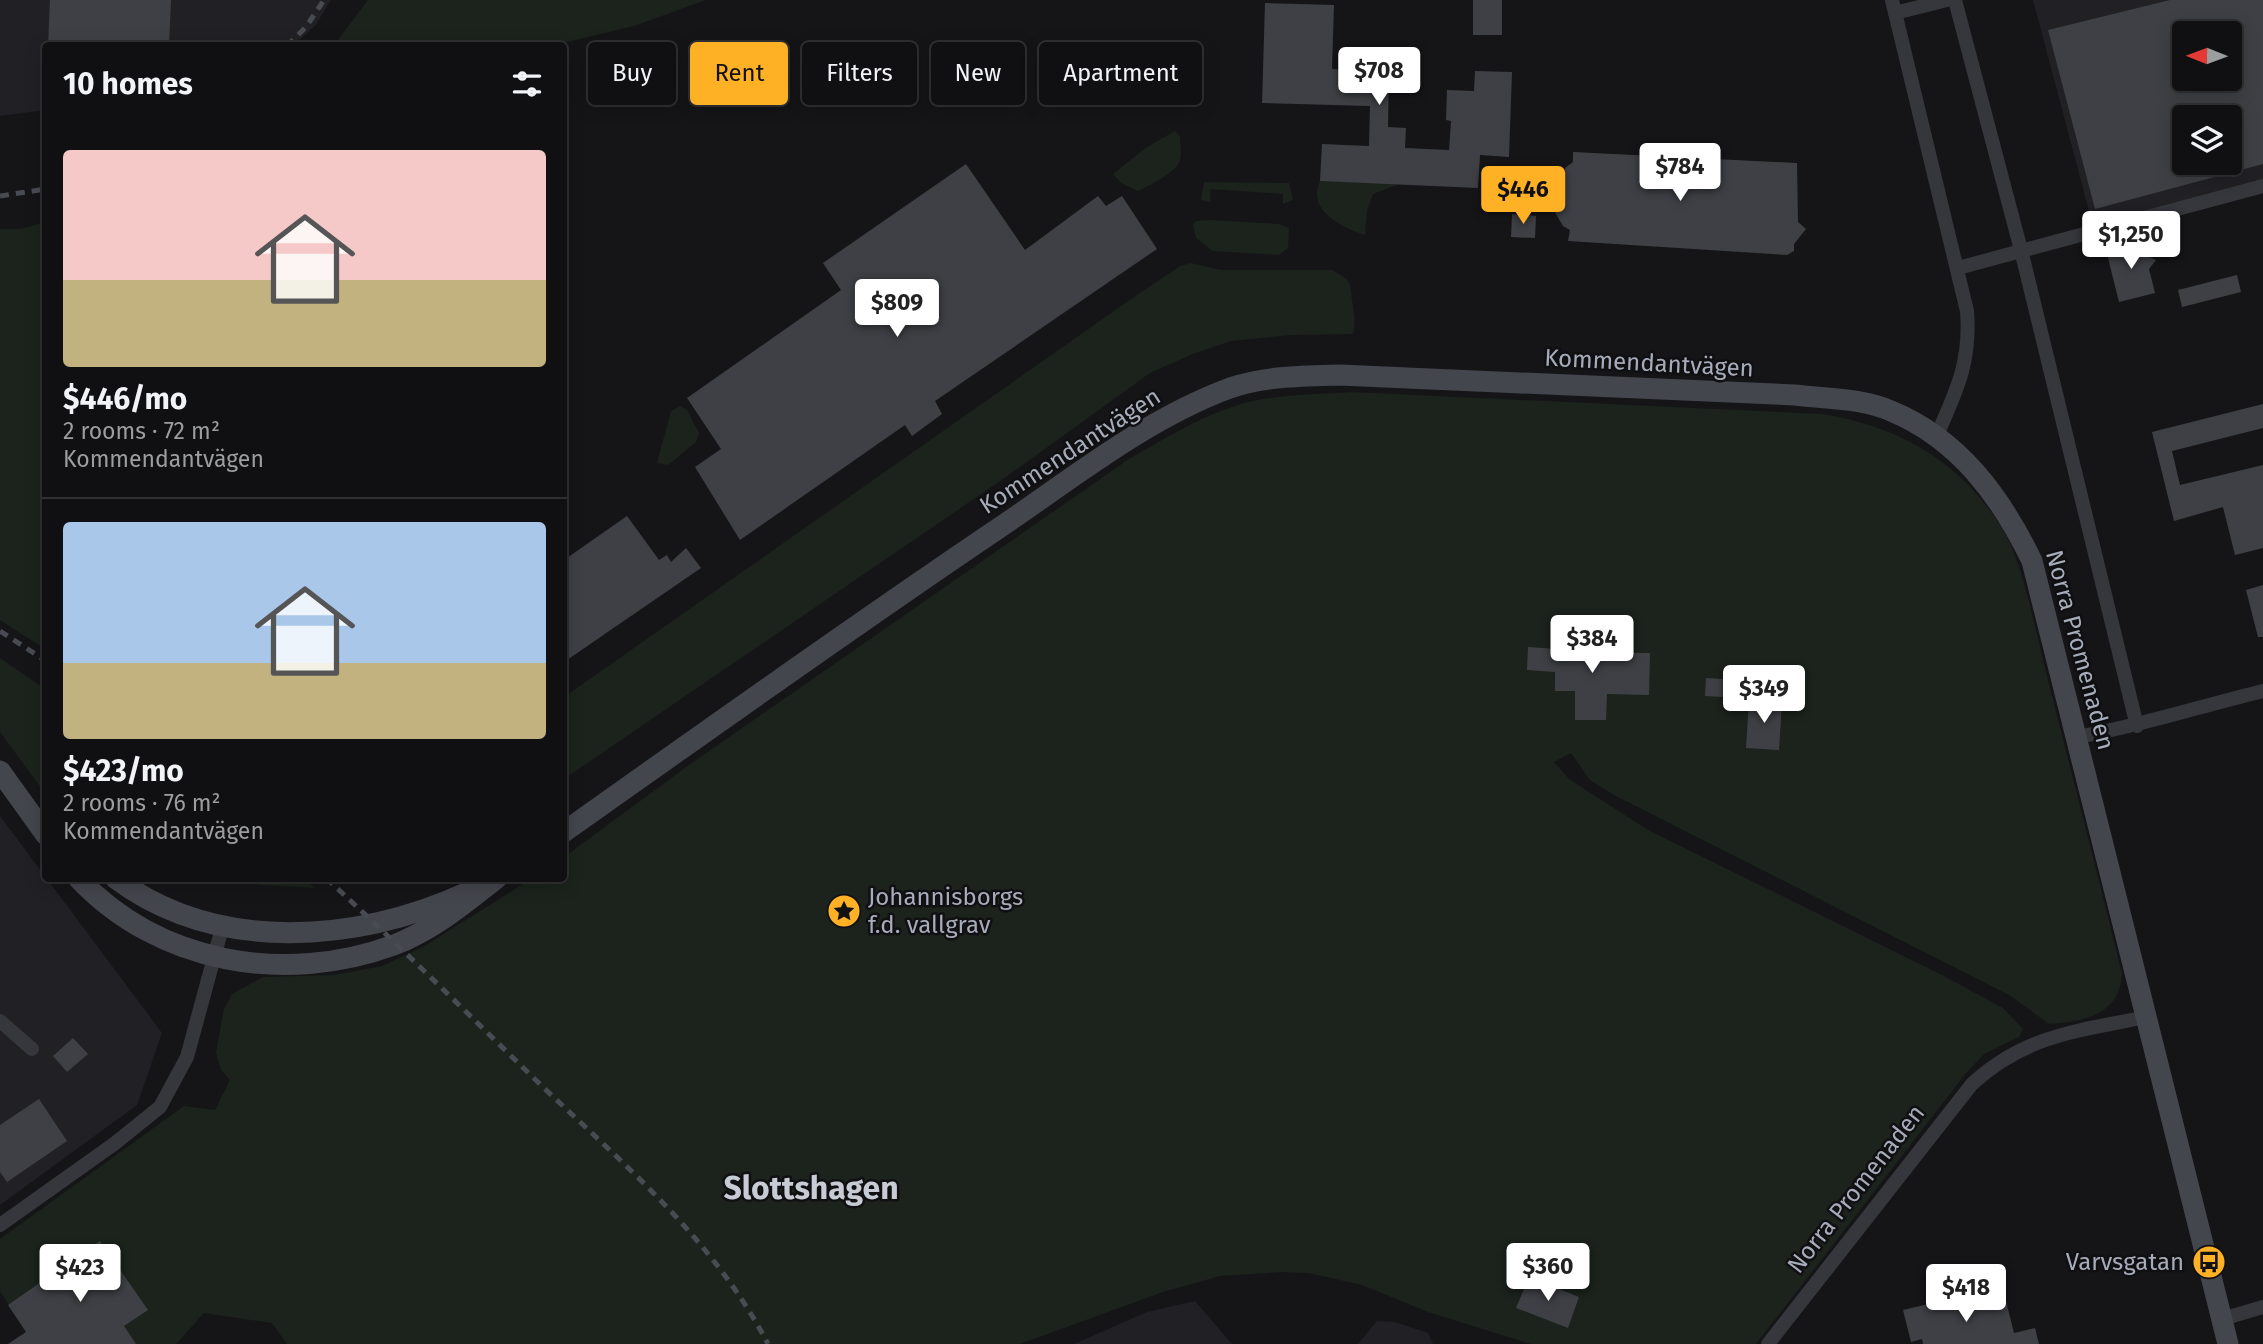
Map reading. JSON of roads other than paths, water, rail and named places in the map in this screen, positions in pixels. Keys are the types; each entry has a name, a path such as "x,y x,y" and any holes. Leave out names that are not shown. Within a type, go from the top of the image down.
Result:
{"street":[{"path":"1937,435 1958,388 1968,355 1967,311 1894,6 1947,0"},
{"path":"1955,0 2021,250 2137,726"},
{"path":"1958,268 2263,186"},
{"name":"Kommendantvägen","path":"567,830 877,610 1171,413 1233,387 1285,377 1340,375 1795,395 1856,402 1890,410 1937,435"},
{"name":"Norra Promenaden","path":"1937,435 1962,457 1989,488 2016,527 2032,561 2228,1344"},
{"path":"2078,737 2137,726 2196,707 2263,691"},
{"path":"0,771 42,829"},
{"path":"16,792 42,817"},
{"path":"82,882 97,899 149,934 214,958 257,964 301,965 348,960 396,944 450,916 492,882"},
{"path":"123,882 186,918 222,928 328,932 424,912 489,882"},
{"path":"0,1225 114,1144 160,1107 187,1057 222,928"},
{"name":"Norra Promenaden","path":"1768,1344 1972,1084 1994,1063 2051,1037 2146,1017"},
{"path":"0,1021 32,1049"},
{"path":"2222,1319 2263,1307"}],"railway":[{"path":"291,42 306,27 324,0"},
{"path":"0,196 42,190"},
{"path":"0,631 42,658"},
{"path":"330,882 638,1177 696,1239 722,1272 747,1307 768,1344"}],"place":[{"name":"Johannisborgs f.d. vallgrav","path":"844,911"},
{"name":"Varvsgatan","path":"2209,1262"}],"district":[{"name":"Slottshagen","path":"811,1188"}]}
